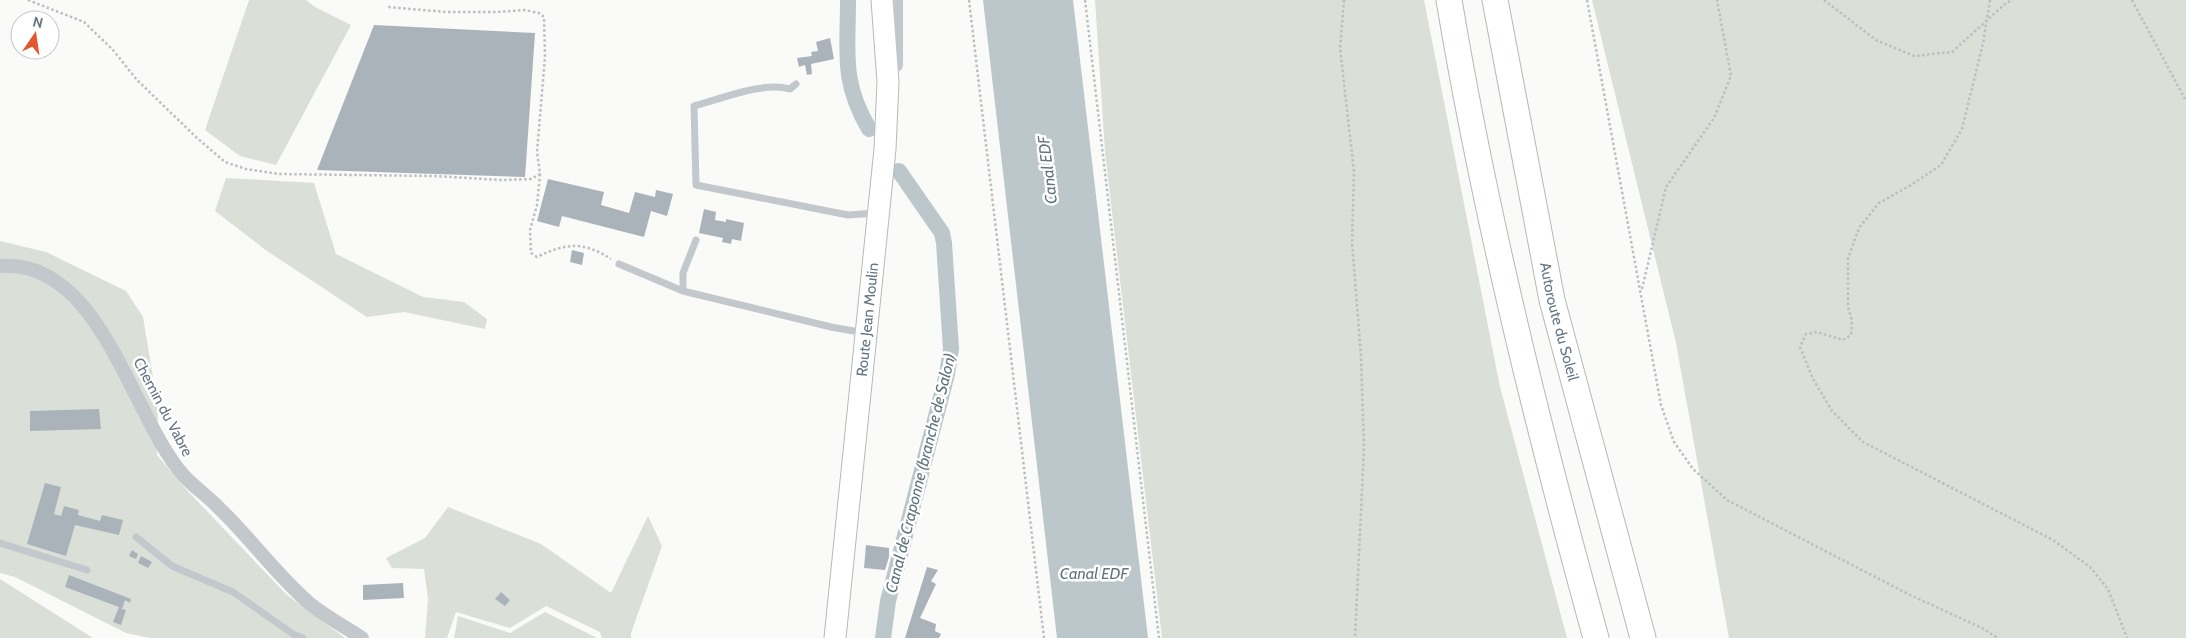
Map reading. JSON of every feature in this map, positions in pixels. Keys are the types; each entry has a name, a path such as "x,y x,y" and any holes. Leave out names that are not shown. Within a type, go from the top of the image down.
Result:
{"highway":[{"path":"1449,0 1461,73 1516,327 1596,638"},
{"name":"Autoroute du Soleil","path":"1495,0 1552,300 1643,638"}],"main road":[{"name":"Route Jean Moulin","path":"835,638 878,213 886,114 888,82 882,0"}],"street":[{"path":"886,114 896,65 896,0"},
{"name":"Chemin du Vabre","path":"0,266 13,265 30,268 54,280 76,298 117,356 168,456 184,476 219,508 310,603 362,638"}],"lane":[{"path":"796,84 790,89 779,86 749,91 694,106 696,185 848,215 878,213"},
{"path":"683,291 683,273 696,240"},
{"path":"619,264 683,291 831,327 865,333"},
{"path":"136,537 172,566 233,592 292,634 304,638"},
{"path":"0,543 87,570"}],"path":[{"path":"28,0 84,22 113,50 137,80 197,138 226,162 246,169 278,174 435,176 501,180 531,179 540,174"},
{"path":"969,0 1044,638"},
{"path":"1084,0 1159,638"},
{"path":"1344,0 1340,48 1354,172 1352,242 1361,356 1364,448 1355,638"},
{"path":"1587,0 1642,290 1661,405 1674,442 1694,470 1727,500 1910,595 1982,628 1998,638"},
{"path":"1642,290 1666,187 1714,118 1731,76 1717,0"},
{"path":"1824,0 1876,40 1914,56 1952,52 2006,2 2013,0"},
{"path":"1990,0 1988,20 1962,129 1941,165 1879,203 1859,228 1848,258 1848,306 1852,321 1851,335 1843,340 1817,332 1806,334 1800,346 1813,379 1832,411 1863,442 2053,540 2090,567 2108,589 2127,638"},
{"path":"2132,0 2186,101"},
{"path":"387,7 455,12 526,10 539,13 544,17 545,57 536,152 540,174 537,205 530,230 531,252 537,257 558,247 574,246 596,249 619,264"}],"shaded area":[{"path":"249,0 306,0 315,7 351,25 276,165 240,156 205,130"},
{"path":"1095,0 1424,0 1500,387 1567,638 1162,638 1105,152"},
{"path":"1592,0 2186,0 2186,638 1729,638 1676,343"},
{"path":"226,178 314,183 336,254 423,297 464,302 487,319 485,329 404,312 367,317 267,251 215,211"},
{"path":"0,241 46,252 126,291 143,317 158,408 157,455 183,486 286,594 345,638 150,638 126,633 15,577 0,573"},
{"path":"448,507 541,544 611,593 648,516 662,546 631,633 631,638 602,638 600,632 546,606 510,628 456,612 447,638 425,638 428,599 424,569 392,568 386,558 425,538"},
{"path":"0,579 93,638 0,638"},
{"path":"545,612 597,638 454,638 458,616 510,633"}],"water":[{"name":"Canal EDF","path":"983,0 1073,0 1148,638 1057,638"}],"building":[{"path":"374,25 535,33 525,177 317,170"},
{"path":"830,38 834,59 811,64 812,74 807,75 805,65 799,67 797,58 812,56 811,52 818,51 816,42"},
{"path":"548,179 604,192 601,205 629,213 635,192 655,197 656,190 673,194 667,216 651,211 644,237 562,216 559,227 537,221"},
{"path":"704,209 716,212 715,220 726,222 726,219 744,223 741,241 732,239 731,244 722,242 723,238 699,233"},
{"path":"572,250 584,253 582,265 570,262"},
{"path":"99,409 101,429 30,431 30,411"},
{"path":"45,483 61,487 54,514 61,516 64,506 79,510 78,515 100,521 102,515 123,520 119,535 75,525 66,556 27,544"},
{"path":"866,545 889,548 889,557 885,570 864,568"},
{"path":"132,550 138,554 136,559 129,556"},
{"path":"141,556 152,562 148,568 138,563"},
{"path":"927,567 938,570 931,581 936,584 920,618 936,624 935,631 941,634 939,638 905,638"},
{"path":"69,575 131,599 130,603 125,600 122,609 126,610 121,625 113,622 119,607 65,587"},
{"path":"403,583 404,598 363,600 363,585"},
{"path":"501,592 510,600 505,606 495,599"}],"waterway":[{"name":"Canal de Craponne (branche de Salon)","path":"848,0 847,51 850,81 860,112 869,129"},
{"name":"Canal de Craponne (branche de Salon)","path":"883,638 888,601 947,374 951,349 942,233 899,171"}]}
